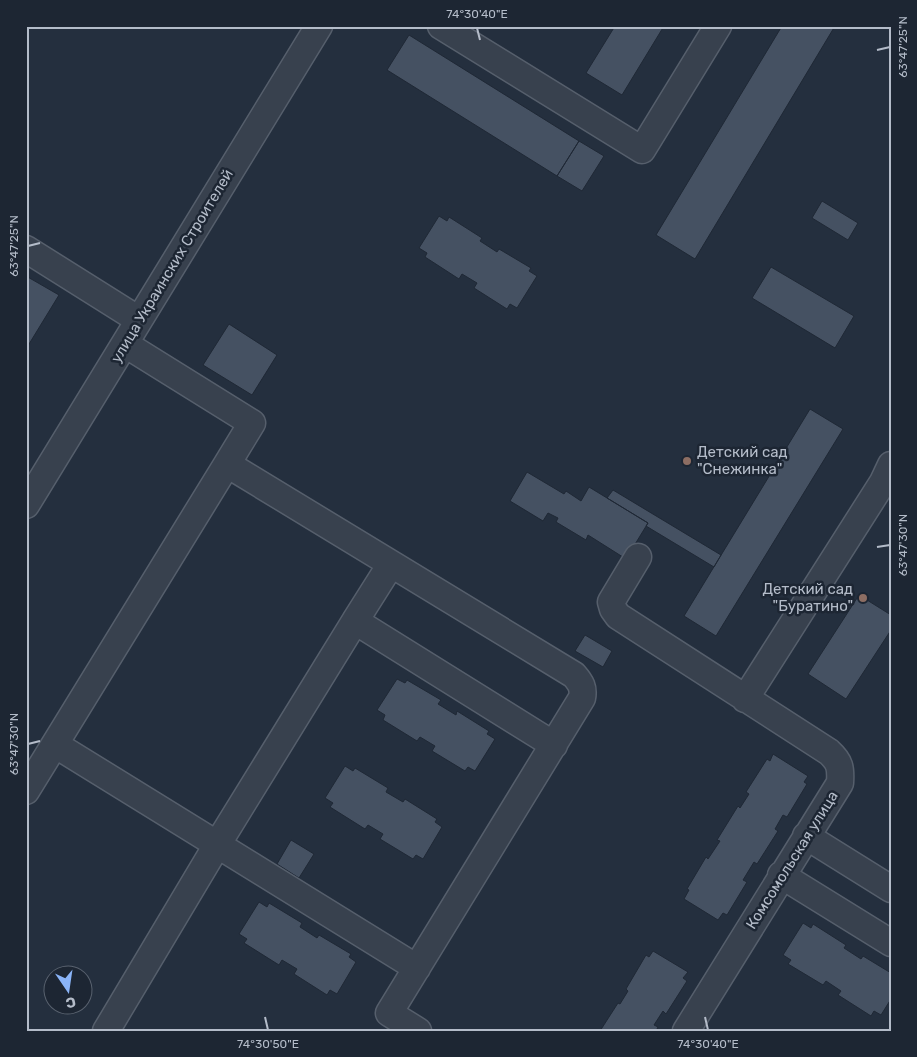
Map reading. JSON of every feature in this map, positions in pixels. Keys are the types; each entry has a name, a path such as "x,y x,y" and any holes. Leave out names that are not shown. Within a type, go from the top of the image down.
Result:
{"street":[{"name":"улица Украинских Строителей","path":"26,505 319,26"},
{"path":"441,26 476,35 642,150 718,26"},
{"path":"26,249 139,320"},
{"path":"26,791 252,423 125,344"},
{"path":"227,464 574,675 580,682 583,691 582,698 384,1022 418,1031"},
{"path":"638,557 611,602 618,616 745,699 883,482 891,465"},
{"path":"106,1031 217,845 391,564"},
{"path":"355,621 554,745"},
{"name":"Комсомольская улица","path":"686,1031 840,783 841,770 838,760 829,752 745,699"},
{"path":"56,745 417,968"},
{"path":"806,836 891,889"},
{"path":"782,876 891,943"}],"building":[{"path":"615,26 664,26 622,95 586,73"},
{"path":"782,26 835,26 695,259 656,235"},
{"path":"409,35 579,141 557,176 387,70"},
{"path":"579,141 604,156 582,191 557,176"},
{"path":"822,201 858,223 848,240 812,218"},
{"path":"439,216 447,221 449,217 482,238 480,241 497,252 499,249 531,268 529,271 537,276 517,308 510,304 507,309 474,288 477,283 462,274 459,279 425,257 427,253 419,248"},
{"path":"771,267 854,316 835,348 752,298"},
{"path":"26,276 59,295 26,349"},
{"path":"229,324 277,355 252,395 203,365"},
{"path":"810,409 843,429 716,636 684,616"},
{"path":"527,472 564,494 566,491 581,501 589,487 648,523 626,559 588,535 586,540 556,522 558,518 548,513 543,521 510,501"},
{"path":"613,490 721,555 714,567 646,526 648,523 607,498"},
{"path":"859,595 891,615 891,630 846,699 808,674"},
{"path":"585,635 612,651 603,667 575,651"},
{"path":"397,679 405,683 407,680 441,700 438,704 456,715 457,711 489,731 487,734 495,739 475,771 468,767 465,771 432,751 435,746 420,737 417,741 383,720 385,715 377,710"},
{"path":"773,754 808,776 804,782 807,784 787,817 783,815 775,829 778,831 757,864 754,862 743,880 747,882 727,915 723,913 718,920 684,899 689,890 687,889 706,857 708,859 720,841 717,840 738,806 740,808 749,794 746,792 767,759 770,761"},
{"path":"345,766 353,771 355,768 388,788 386,792 403,802 405,799 437,819 435,822 442,827 423,859 416,855 413,859 380,839 383,834 368,825 365,829 330,807 333,803 325,798"},
{"path":"291,840 314,854 299,878 277,864"},
{"path":"259,902 267,907 269,903 302,923 300,927 317,938 319,935 351,954 349,957 356,962 337,994 330,990 327,995 294,974 297,969 282,960 279,965 244,943 247,939 239,934"},
{"path":"803,923 811,928 813,924 846,945 844,948 861,959 863,956 891,973 891,999 881,1015 874,1011 871,1016 838,995 841,991 826,981 823,985 788,964 791,960 783,955"},
{"path":"653,951 688,972 683,978 687,981 666,1014 663,1011 654,1025 658,1027 656,1031 600,1031 628,991 626,989 646,955 649,957"}],"place":[{"name":"Детский сад \"Снежинка\"","path":"687,461"},
{"name":"Детский сад \"Буратино\"","path":"863,598"}]}
